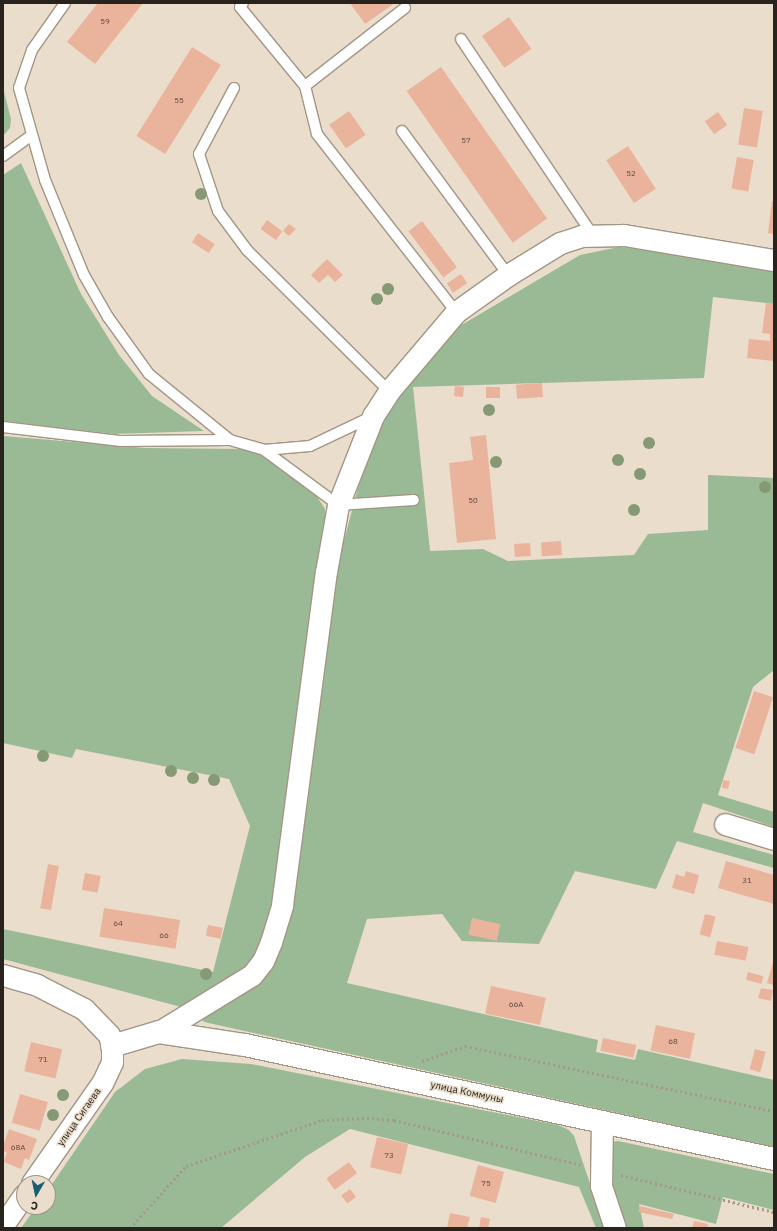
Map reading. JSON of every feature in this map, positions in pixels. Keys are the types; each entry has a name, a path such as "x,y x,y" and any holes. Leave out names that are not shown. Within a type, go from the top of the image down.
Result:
{"street":[{"path":"3,975 37,985 84,1009 108,1035 112,1046 159,1032 252,975 263,961 272,942 282,905 326,572 338,505 373,416 388,391 456,312 508,274 560,243 592,234 669,241 774,260"},
{"path":"725,824 774,839"},
{"name":"улица Коммуны","path":"159,1032 245,1045 774,1159"},
{"name":"улица Сигаева","path":"38,1175 102,1083 112,1062 112,1046"},
{"path":"602,1121 599,1169 605,1204 615,1228"},
{"path":"3,1225 16,1206"}],"lane":[{"path":"65,3 32,50 19,88 31,136 84,275 108,317 150,374 230,440"},
{"path":"243,3 240,7 305,86 317,134 456,312"},
{"path":"305,86 405,8"},
{"path":"461,39 592,234"},
{"path":"234,88 199,154 218,211 247,250 388,391"},
{"path":"402,132 508,274"},
{"path":"3,156 31,136"},
{"path":"264,450 310,446 373,416"},
{"path":"3,427 121,441 230,440 264,450 338,505 414,500"}],"path":[{"path":"421,1062 465,1046 774,1111"},
{"path":"130,1228 186,1166 322,1120 367,1118 394,1120 774,1212"}],"green space":[{"path":"3,88 11,119 10,128 3,136"},
{"path":"21,163 81,294 119,355 152,396 204,431 114,434 3,421 3,175"},
{"path":"619,247 650,249 774,271 774,304 713,297 704,378 413,387 430,551 483,549 508,561 634,555 648,534 708,530 708,475 774,478 774,670 753,687 718,795 774,812 774,827 703,803 693,832 774,855 774,868 677,841 656,889 575,871 539,944 462,941 442,914 367,919 347,983 598,1040 596,1052 635,1060 638,1049 774,1080 774,1147 204,1022 198,1015 250,990 268,974 279,951 296,877 335,574 358,488 379,428 408,378 453,330 580,255"},
{"path":"3,436 146,448 243,449 271,459 314,492 325,509 326,518 277,883 261,949 250,968 181,1007 3,959 3,929 213,972 250,826 229,779 76,749 72,758 3,743"},
{"path":"182,1059 251,1064 558,1125 569,1130 574,1136 605,1228 596,1228 579,1187 350,1129 305,1157 221,1228 21,1228 30,1215 56,1215 56,1178 115,1092 145,1069"},
{"path":"618,1141 774,1174 774,1210 723,1197 716,1224 639,1204 644,1228 625,1228 609,1185 607,1143"}],"building":[{"path":"98,3 143,3 95,64 67,42"},
{"path":"350,3 395,3 365,24"},
{"path":"509,17 531,49 504,68 482,36"},
{"path":"192,47 221,65 165,154 136,136"},
{"path":"441,67 547,219 513,243 407,91"},
{"path":"744,108 763,111 757,148 738,145"},
{"path":"349,111 366,135 346,149 329,125"},
{"path":"718,112 727,125 714,134 705,121"},
{"path":"628,146 656,189 634,203 606,160"},
{"path":"737,157 754,160 748,191 731,189"},
{"path":"772,201 774,201 774,234 768,233"},
{"path":"267,220 282,231 276,240 261,229"},
{"path":"422,221 457,267 443,278 408,231"},
{"path":"289,224 296,229 289,236 283,231"},
{"path":"198,233 215,244 209,253 192,242"},
{"path":"327,259 343,275 335,282 328,275 319,283 311,275"},
{"path":"461,274 467,283 453,293 447,284"},
{"path":"766,303 774,304 774,361 747,358 749,339 770,341 770,334 762,333"},
{"path":"542,383 543,397 517,399 516,385"},
{"path":"455,386 464,387 463,397 454,396"},
{"path":"486,387 500,387 500,398 486,398"},
{"path":"486,435 496,539 457,543 449,463 473,460 470,437"},
{"path":"561,541 562,555 542,556 541,542"},
{"path":"530,543 531,556 515,557 514,544"},
{"path":"754,691 773,697 754,754 735,748"},
{"path":"723,780 730,781 728,789 722,788"},
{"path":"726,861 774,875 774,904 718,888"},
{"path":"48,864 59,866 51,910 40,908"},
{"path":"686,871 699,875 694,894 672,888 676,874 684,877"},
{"path":"85,873 101,876 97,893 82,890"},
{"path":"104,908 180,920 176,949 99,937"},
{"path":"705,914 716,917 710,937 700,934"},
{"path":"472,918 500,924 497,941 468,935"},
{"path":"208,925 223,928 221,939 206,936"},
{"path":"717,941 748,947 746,961 714,955"},
{"path":"774,959 774,985 767,983"},
{"path":"748,972 763,976 761,984 746,980"},
{"path":"491,986 546,998 540,1025 485,1013"},
{"path":"761,988 773,990 771,1001 758,998"},
{"path":"656,1025 695,1033 690,1059 651,1050"},
{"path":"603,1038 636,1045 634,1058 600,1051"},
{"path":"31,1042 62,1049 55,1078 24,1071"},
{"path":"755,1049 766,1052 760,1072 750,1069"},
{"path":"20,1094 48,1102 40,1131 12,1123"},
{"path":"9,1129 37,1139 29,1160 25,1158 21,1169 4,1162 7,1152 3,1151 3,1146"},
{"path":"377,1137 408,1144 401,1174 370,1167"},
{"path":"349,1162 357,1173 335,1190 326,1178"},
{"path":"478,1165 504,1172 496,1203 470,1196"},
{"path":"350,1189 356,1197 347,1204 341,1196"},
{"path":"640,1206 674,1214 672,1219 638,1212"},
{"path":"450,1213 470,1217 467,1228 447,1228"},
{"path":"481,1217 490,1219 488,1228 479,1228"},
{"path":"694,1221 708,1224 707,1228 692,1228"}]}
